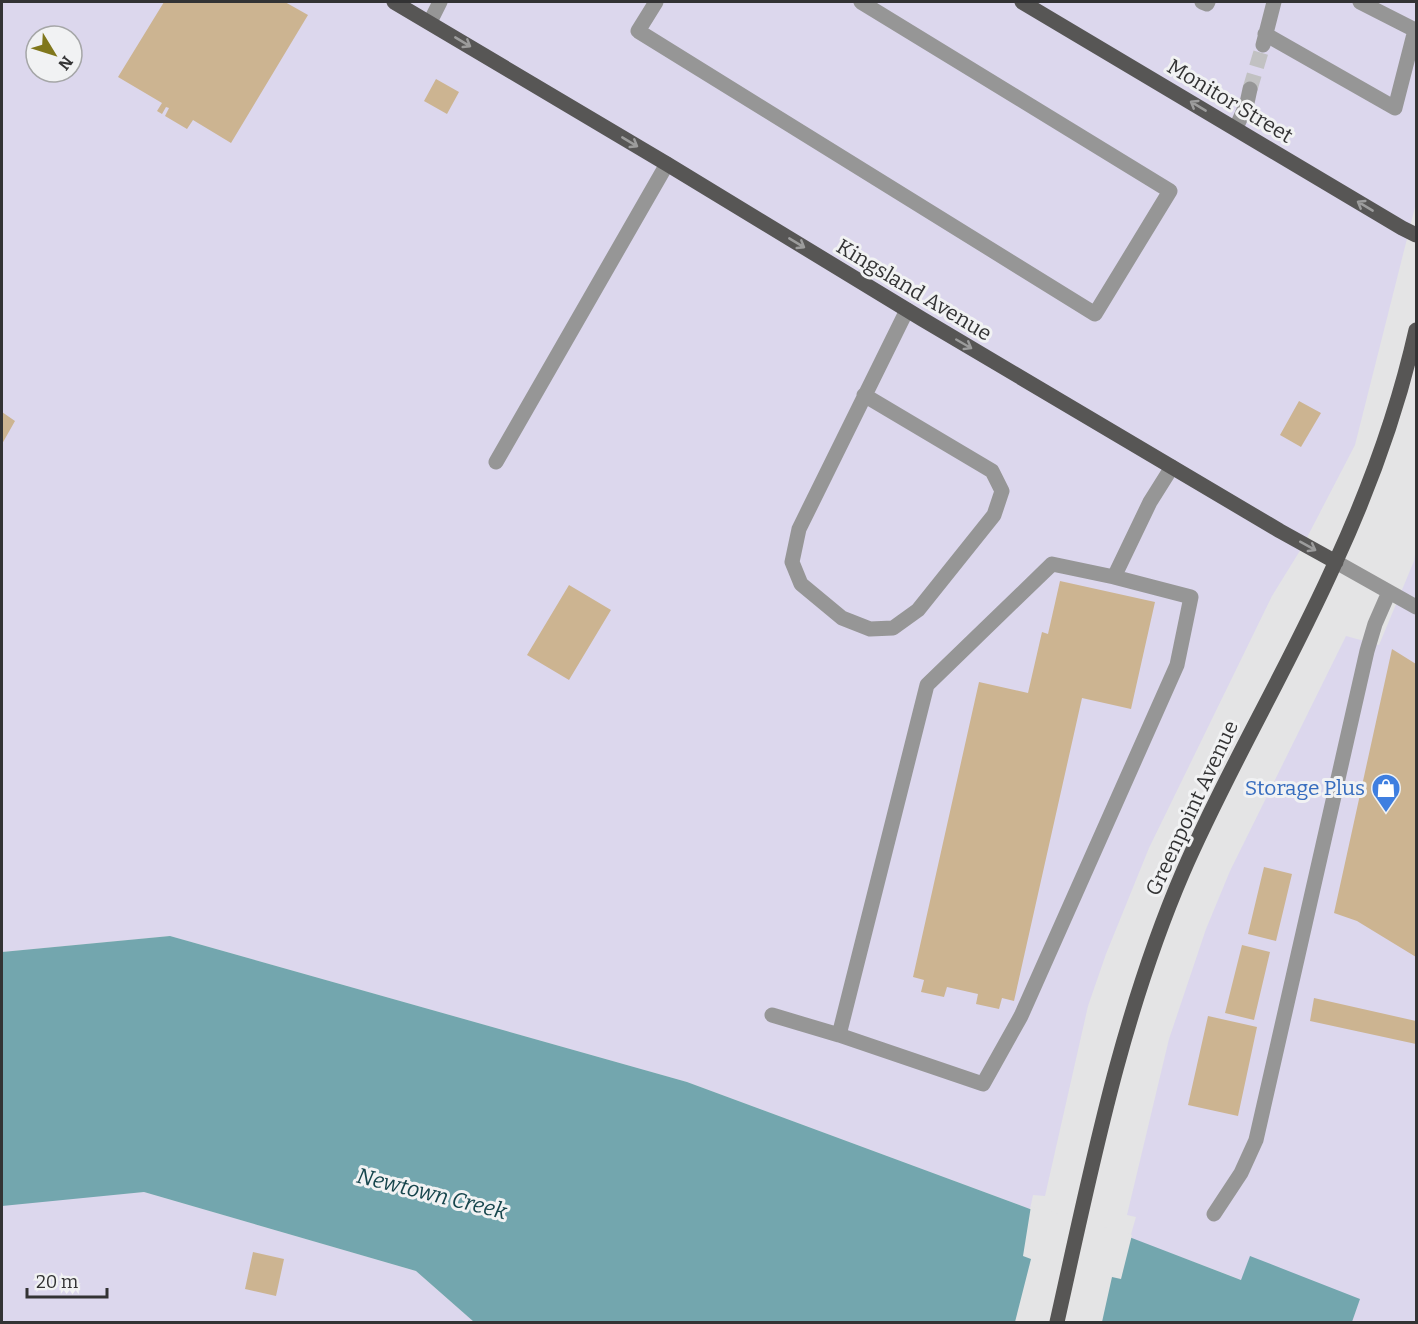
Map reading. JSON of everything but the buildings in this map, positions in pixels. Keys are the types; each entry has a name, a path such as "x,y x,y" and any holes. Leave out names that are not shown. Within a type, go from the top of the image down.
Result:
{"main road":[{"name":"Kingsland Avenue","path":"394,2 907,310 1336,562"},
{"name":"Monitor Street","path":"1022,2 1416,235"},
{"name":"Greenpoint Avenue","path":"1058,1323 1111,1088 1132,1010 1167,909 1215,804 1336,562 1392,418 1416,330"}],"street":[{"path":"430,22 440,2"},
{"path":"656,2 639,31 1095,314 1170,191 861,2"},
{"path":"1202,2 1207,4 1208,2"},
{"path":"1274,2 1264,40 1395,108 1414,30 1360,2"},
{"path":"1236,128 1251,89"},
{"path":"496,462 667,164"},
{"path":"864,395 992,471 1002,491 994,515 918,610 893,628 870,629 842,618 801,584 792,562 799,530 864,395 907,310"},
{"path":"1114,577 1150,502 1173,467"},
{"name":"Kingsland Avenue","path":"1336,562 1416,607"},
{"path":"772,1015 840,1035 983,1084 1021,1016 1177,665 1191,597 1052,564 927,685 840,1035"},
{"path":"1214,1215 1241,1173 1256,1140 1368,644 1380,609 1389,592"}],"shaded area":[{"path":"2,2 1416,2 1416,203 1355,445 1301,549 1272,596 1149,848 1106,954 1088,1006 1045,1196 1033,1195 1030,1209 687,1082 170,936 2,952"},
{"path":"1416,549 1416,1322 1352,1322 1359,1300 1250,1257 1242,1280 1130,1238 1136,1217 1127,1215 1169,1039 1206,929 1230,871 1346,636 1379,645 1414,561"},
{"path":"144,1192 416,1271 474,1322 2,1322 2,1204"}],"water":[{"name":"Newtown Creek","path":"170,936 687,1082 1030,1209 1124,1235 1241,1280 1250,1256 1360,1299 1352,1322 474,1322 416,1271 144,1192 2,1206 2,952"}],"pier":[{"path":"1031,1206 1132,1235 1121,1279 1112,1277 1102,1322 1015,1322 1031,1259 1023,1256"}],"tunnel":[{"path":"1250,89 1263,45"}],"place":[{"name":"Storage Plus","path":"1386,814"}]}
